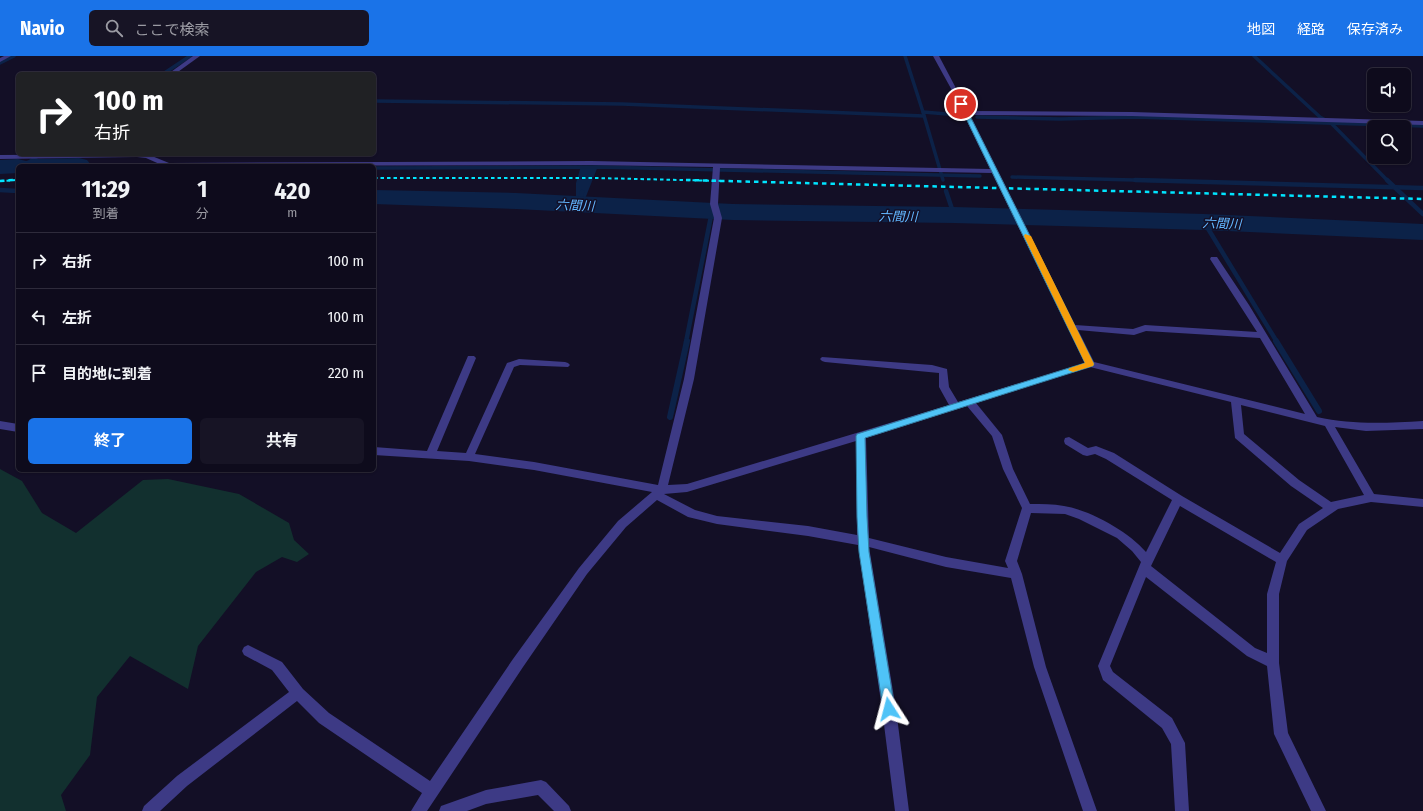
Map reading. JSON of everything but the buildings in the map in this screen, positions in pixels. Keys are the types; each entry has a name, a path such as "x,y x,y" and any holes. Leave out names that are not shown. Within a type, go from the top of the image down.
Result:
{"street":[{"path":"0,60 8,56"},
{"path":"174,72 197,56"},
{"path":"936,56 957,94 994,172 1014,209 1090,364"},
{"path":"966,114 1100,116 1132,114 1423,123"},
{"path":"0,157 42,156"},
{"path":"147,156 164,164"},
{"path":"291,164 536,162 717,169 932,170 994,172"},
{"path":"659,493 689,379 718,218 714,204 717,169"},
{"path":"1214,259 1245,305 1313,419"},
{"path":"1072,328 1134,332 1145,328 1263,335"},
{"path":"431,454 471,358"},
{"path":"825,359 932,368 944,371 944,387 955,406"},
{"path":"469,457 510,365 519,362 565,365"},
{"path":"418,811 518,663 583,571 622,524 659,493 687,488 861,436 1090,364 1328,423 1366,427 1423,424"},
{"path":"1236,400 1240,435 1295,483 1331,508"},
{"path":"969,402 997,435 1008,469 1027,508 1011,561 1016,574 1040,667 1090,811"},
{"path":"1328,423 1370,498"},
{"path":"0,425 16,425"},
{"path":"861,436 863,541 889,709 902,811"},
{"path":"1069,441 1087,452 1096,450 1110,456 1178,499 1282,560"},
{"path":"376,451 469,457 534,466 659,493 692,514 716,520 808,531 863,541 946,562 1016,574"},
{"path":"1319,811 1281,734 1273,663 1273,594 1282,560 1302,527 1331,508 1370,498 1423,503"},
{"path":"1178,499 1146,564 1104,666 1108,676 1167,723 1178,743 1182,811"},
{"path":"1027,508 1064,510 1083,516 1121,535 1136,548 1146,564 1251,652 1273,663"},
{"path":"248,651 278,666 298,693 324,718 432,791"},
{"path":"149,811 182,781 298,693"},
{"path":"446,811 486,797 541,787 564,811"}],"green space":[{"path":"0,469 22,481 42,513 76,533 143,480 168,479 239,494 289,523 294,540 309,554 297,562 282,557 256,572 198,646 188,689 130,656 97,697 90,755 61,795 66,811 0,811"}],"water":[{"path":"581,166 598,166 585,199 576,198 576,183"}],"waterway":[{"path":"0,63 14,56"},
{"path":"166,72 190,56"},
{"path":"905,56 923,112"},
{"path":"1254,56 1320,117 1330,123"},
{"path":"376,101 622,104 924,116"},
{"path":"923,112 959,115"},
{"path":"923,112 942,175"},
{"path":"977,117 1060,119 1135,117 1330,123"},
{"path":"1330,123 1423,126"},
{"path":"1330,123 1387,180"},
{"path":"26,164 38,156"},
{"name":"六間川","path":"0,167 16,166"},
{"path":"376,168 599,167 942,175"},
{"path":"942,175 980,176"},
{"path":"942,175 943,180"},
{"path":"1012,177 1154,181"},
{"path":"1135,180 1154,181"},
{"path":"1387,180 1395,187"},
{"path":"1154,181 1173,181"},
{"path":"1154,181 1395,187"},
{"path":"1395,187 1423,188"},
{"path":"1395,187 1423,214"},
{"path":"0,190 16,191"},
{"path":"946,191 954,215"},
{"path":"579,204 582,192"},
{"name":"六間川","path":"376,197 516,201 733,212 954,215 1204,222 1423,232"},
{"path":"686,342 712,211"},
{"path":"1204,222 1277,342"},
{"path":"670,417 687,341"},
{"path":"1276,341 1319,411"}],"railway":[{"path":"376,178 595,178 723,181"},
{"path":"13,180 0,181 16,180"},
{"path":"686,180 723,181"},
{"path":"723,181 1423,199"}],"slow traffic":[{"path":"1027,236 1090,364 1073,370"}],"route":[{"path":"889,709 864,552 861,436 1090,364 961,104"}]}
